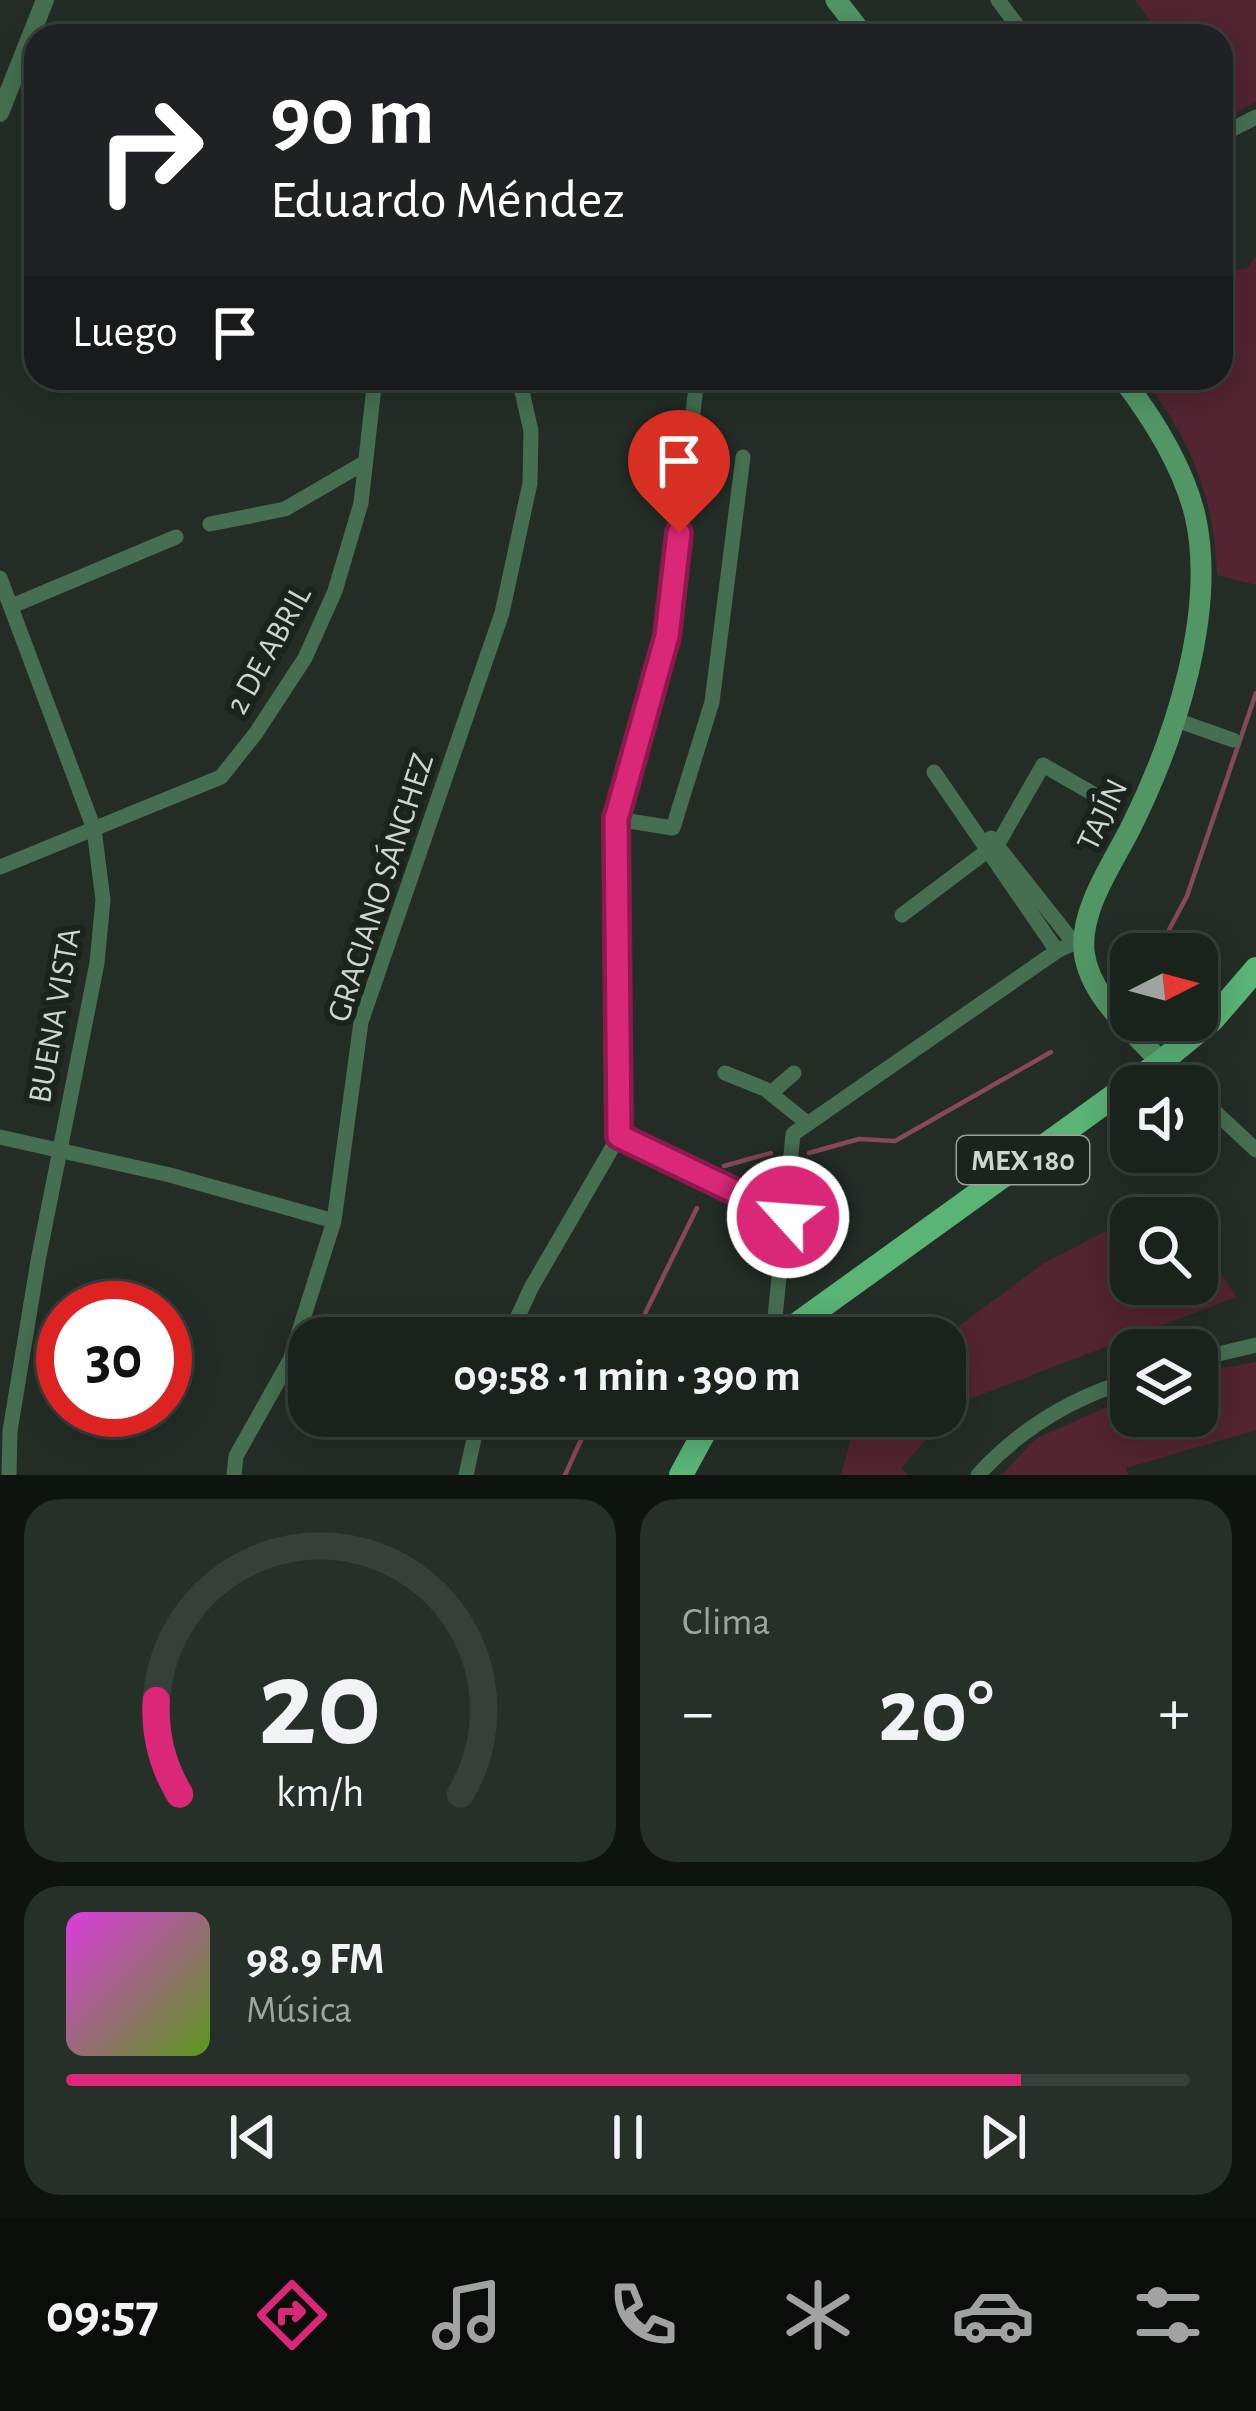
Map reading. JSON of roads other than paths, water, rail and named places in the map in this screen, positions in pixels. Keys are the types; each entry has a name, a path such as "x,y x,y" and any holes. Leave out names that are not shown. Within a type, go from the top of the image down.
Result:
{"main road":[{"path":"836,0 855,24"},
{"name":"TAJÍN","path":"1079,946 1088,914 1161,766 1176,720 1198,592 1195,516 1185,483 1129,390"},
{"path":"1079,946 1092,984 1161,1062"},
{"name":"MEX 180","path":"805,1317 1161,1062 1213,1019 1256,969"},
{"path":"681,1475 702,1437"}],"street":[{"path":"0,113 24,75"},
{"name":"2 DE ABRIL","path":"0,867 221,777 281,698 335,591 361,503 373,390"},
{"name":"GRACIANO SÁNCHEZ","path":"234,1475 236,1456 290,1360 334,1221 361,1022 410,889 514,567 530,483 531,431 522,390"},
{"path":"518,1317 619,1136 616,819 667,636 696,390"},
{"path":"616,819 673,828 712,702 742,457"},
{"path":"210,524 285,509 364,463"},
{"path":"12,606 176,537"},
{"name":"BUENA VISTA","path":"0,578 94,829 103,900 97,963 21,1361 9,1475"},
{"path":"1176,720 1233,740"},
{"path":"902,915 993,848 1043,765 1097,796"},
{"path":"934,772 1028,895 1079,946"},
{"path":"1028,895 1058,951"},
{"path":"778,1317 793,1134 1058,951 1079,946"},
{"path":"1161,1062 1164,1065"},
{"path":"724,1073 771,1093 806,1121"},
{"path":"771,1093 794,1073"},
{"path":"1218,1115 1256,1150"},
{"path":"619,1136 788,1217"},
{"path":"0,1137 59,1148 334,1221"},
{"path":"1218,1354 1256,1345"},
{"path":"0,1356 21,1361"},
{"path":"978,1475 1034,1424 1110,1390"},
{"path":"466,1475 474,1437"}],"waterway":[{"path":"1167,933 1187,896 1256,693"},
{"path":"809,1153 859,1139 895,1141 1051,1052"},
{"path":"724,1166 771,1153"},
{"path":"643,1317 697,1208"},
{"path":"565,1475 582,1437"}]}
